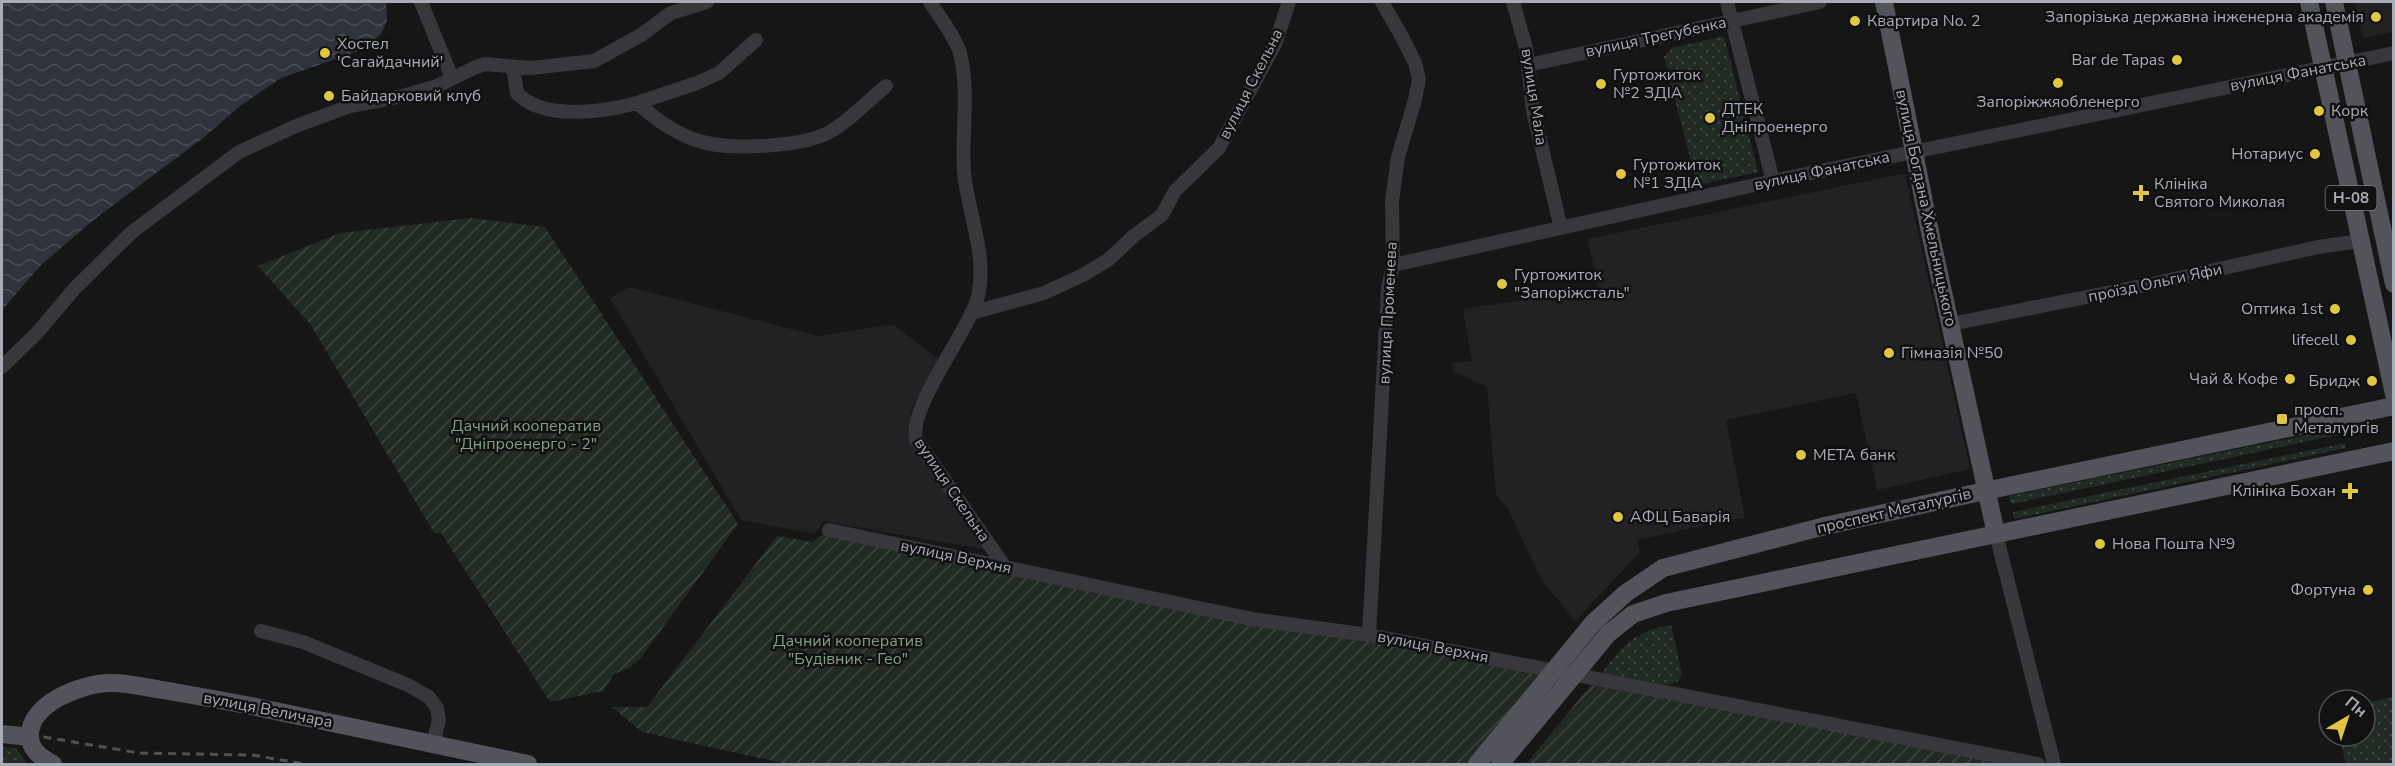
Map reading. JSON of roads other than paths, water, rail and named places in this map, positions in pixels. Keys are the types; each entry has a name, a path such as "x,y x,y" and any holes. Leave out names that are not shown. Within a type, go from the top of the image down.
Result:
{"main road":[{"name":"вулиця Богдана Хмельницького","path":"1884,2 1996,534"},
{"name":"Н-08","path":"2309,2 2394,394"},
{"name":"Н-08","path":"2334,2 2394,284"},
{"name":"проспект Металургів","path":"1477,765 1593,623 1626,593 1663,568 1825,526 1985,490 2394,406"},
{"path":"1500,765 1608,634 1633,614 1666,603 2394,451"},
{"path":"1656,573 1666,603"},
{"name":"вулиця Величара","path":"17,736 58,698 87,685 110,682 225,701 528,765"},
{"path":"17,736 53,765"}],"street":[{"path":"421,2 452,78"},
{"path":"2,367 37,333 75,288 132,232 239,152 296,126 350,106 403,96 437,86 484,64 546,67 594,61 642,35 671,13 693,3 707,2"},
{"name":"вулиця Скельна","path":"930,2 960,51 965,90 962,141 964,175 981,276 976,302 920,411 914,433 1005,567"},
{"name":"вулиця Скельна","path":"971,313 1044,293 1083,275 1108,260 1162,215 1175,191 1219,148 1275,44 1289,2"},
{"name":"вулиця Променева","path":"1369,635 1388,288 1393,265 1393,190 1398,157 1419,80 1402,37 1382,2"},
{"name":"вулиця Мала","path":"1513,2 1526,48 1533,111 1561,228"},
{"path":"1727,2 1773,181"},
{"name":"вулиця Трегубенка","path":"1528,65 1820,2"},
{"path":"513,67 517,93 525,101 557,112 577,111 637,103 697,83 719,73 756,40"},
{"name":"вулиця Фанатська","path":"1393,265 1773,181 2394,53"},
{"path":"637,103 654,118 699,141 721,145 785,144 807,140 832,131 886,86"},
{"name":"проїзд Ольги Яфи","path":"1950,324 2147,285 2318,247 2360,241"},
{"name":"вулиця Верхня","path":"829,530 1251,619 1369,635 2038,765"},
{"name":"вулиця Богдана Хмельницького","path":"1996,534 2054,765"},
{"path":"261,631 303,642 429,697 437,708 439,720 433,744"}],"water":[{"path":"2,2 386,2 387,21 381,34 364,49 281,78 240,106 203,138 96,218 41,265 2,310"}],"railway":[{"path":"2,730 139,753 252,755 305,764"}],"place":[{"name":"Запорізька державна інженерна академія","path":"2376,17"},
{"name":"Квартира No. 2","path":"1855,21"},
{"name":"Хостел 'Сагайдачний'","path":"325,53"},
{"name":"Bar de Tapas","path":"2177,60"},
{"name":"Запоріжжяобленерго","path":"2058,83"},
{"name":"Гуртожиток №2 ЗДІА","path":"1601,84"},
{"name":"Байдарковий клуб","path":"329,96"},
{"name":"Корк","path":"2319,111"},
{"name":"ДТЕК Дніпроенерго","path":"1710,118"},
{"name":"Нотариус","path":"2315,154"},
{"name":"Гуртожиток №1 ЗДІА","path":"1621,174"},
{"name":"Клініка Святого Миколая","path":"2141,193"},
{"name":"Гуртожиток \"Запоріжсталь\"","path":"1502,284"},
{"name":"Оптика 1st","path":"2335,309"},
{"name":"lifecell","path":"2351,340"},
{"name":"Гімназія №50","path":"1889,353"},
{"name":"Чай & Кофе","path":"2290,379"},
{"name":"Бридж","path":"2372,381"},
{"name":"просп. Металургів","path":"2282,419"},
{"name":"МЕТА банк","path":"1801,455"},
{"name":"Клініка Бохан","path":"2350,491"},
{"name":"АФЦ Баварiя","path":"1618,517"},
{"name":"Нова Пошта №9","path":"2100,544"},
{"name":"Фортуна","path":"2368,590"}],"park label":[{"name":"Дачний кооператив \"Дніпроенерго - 2\"","path":"526,435"},
{"name":"Дачний кооператив \"Будівник - Гео\"","path":"848,650"}]}
